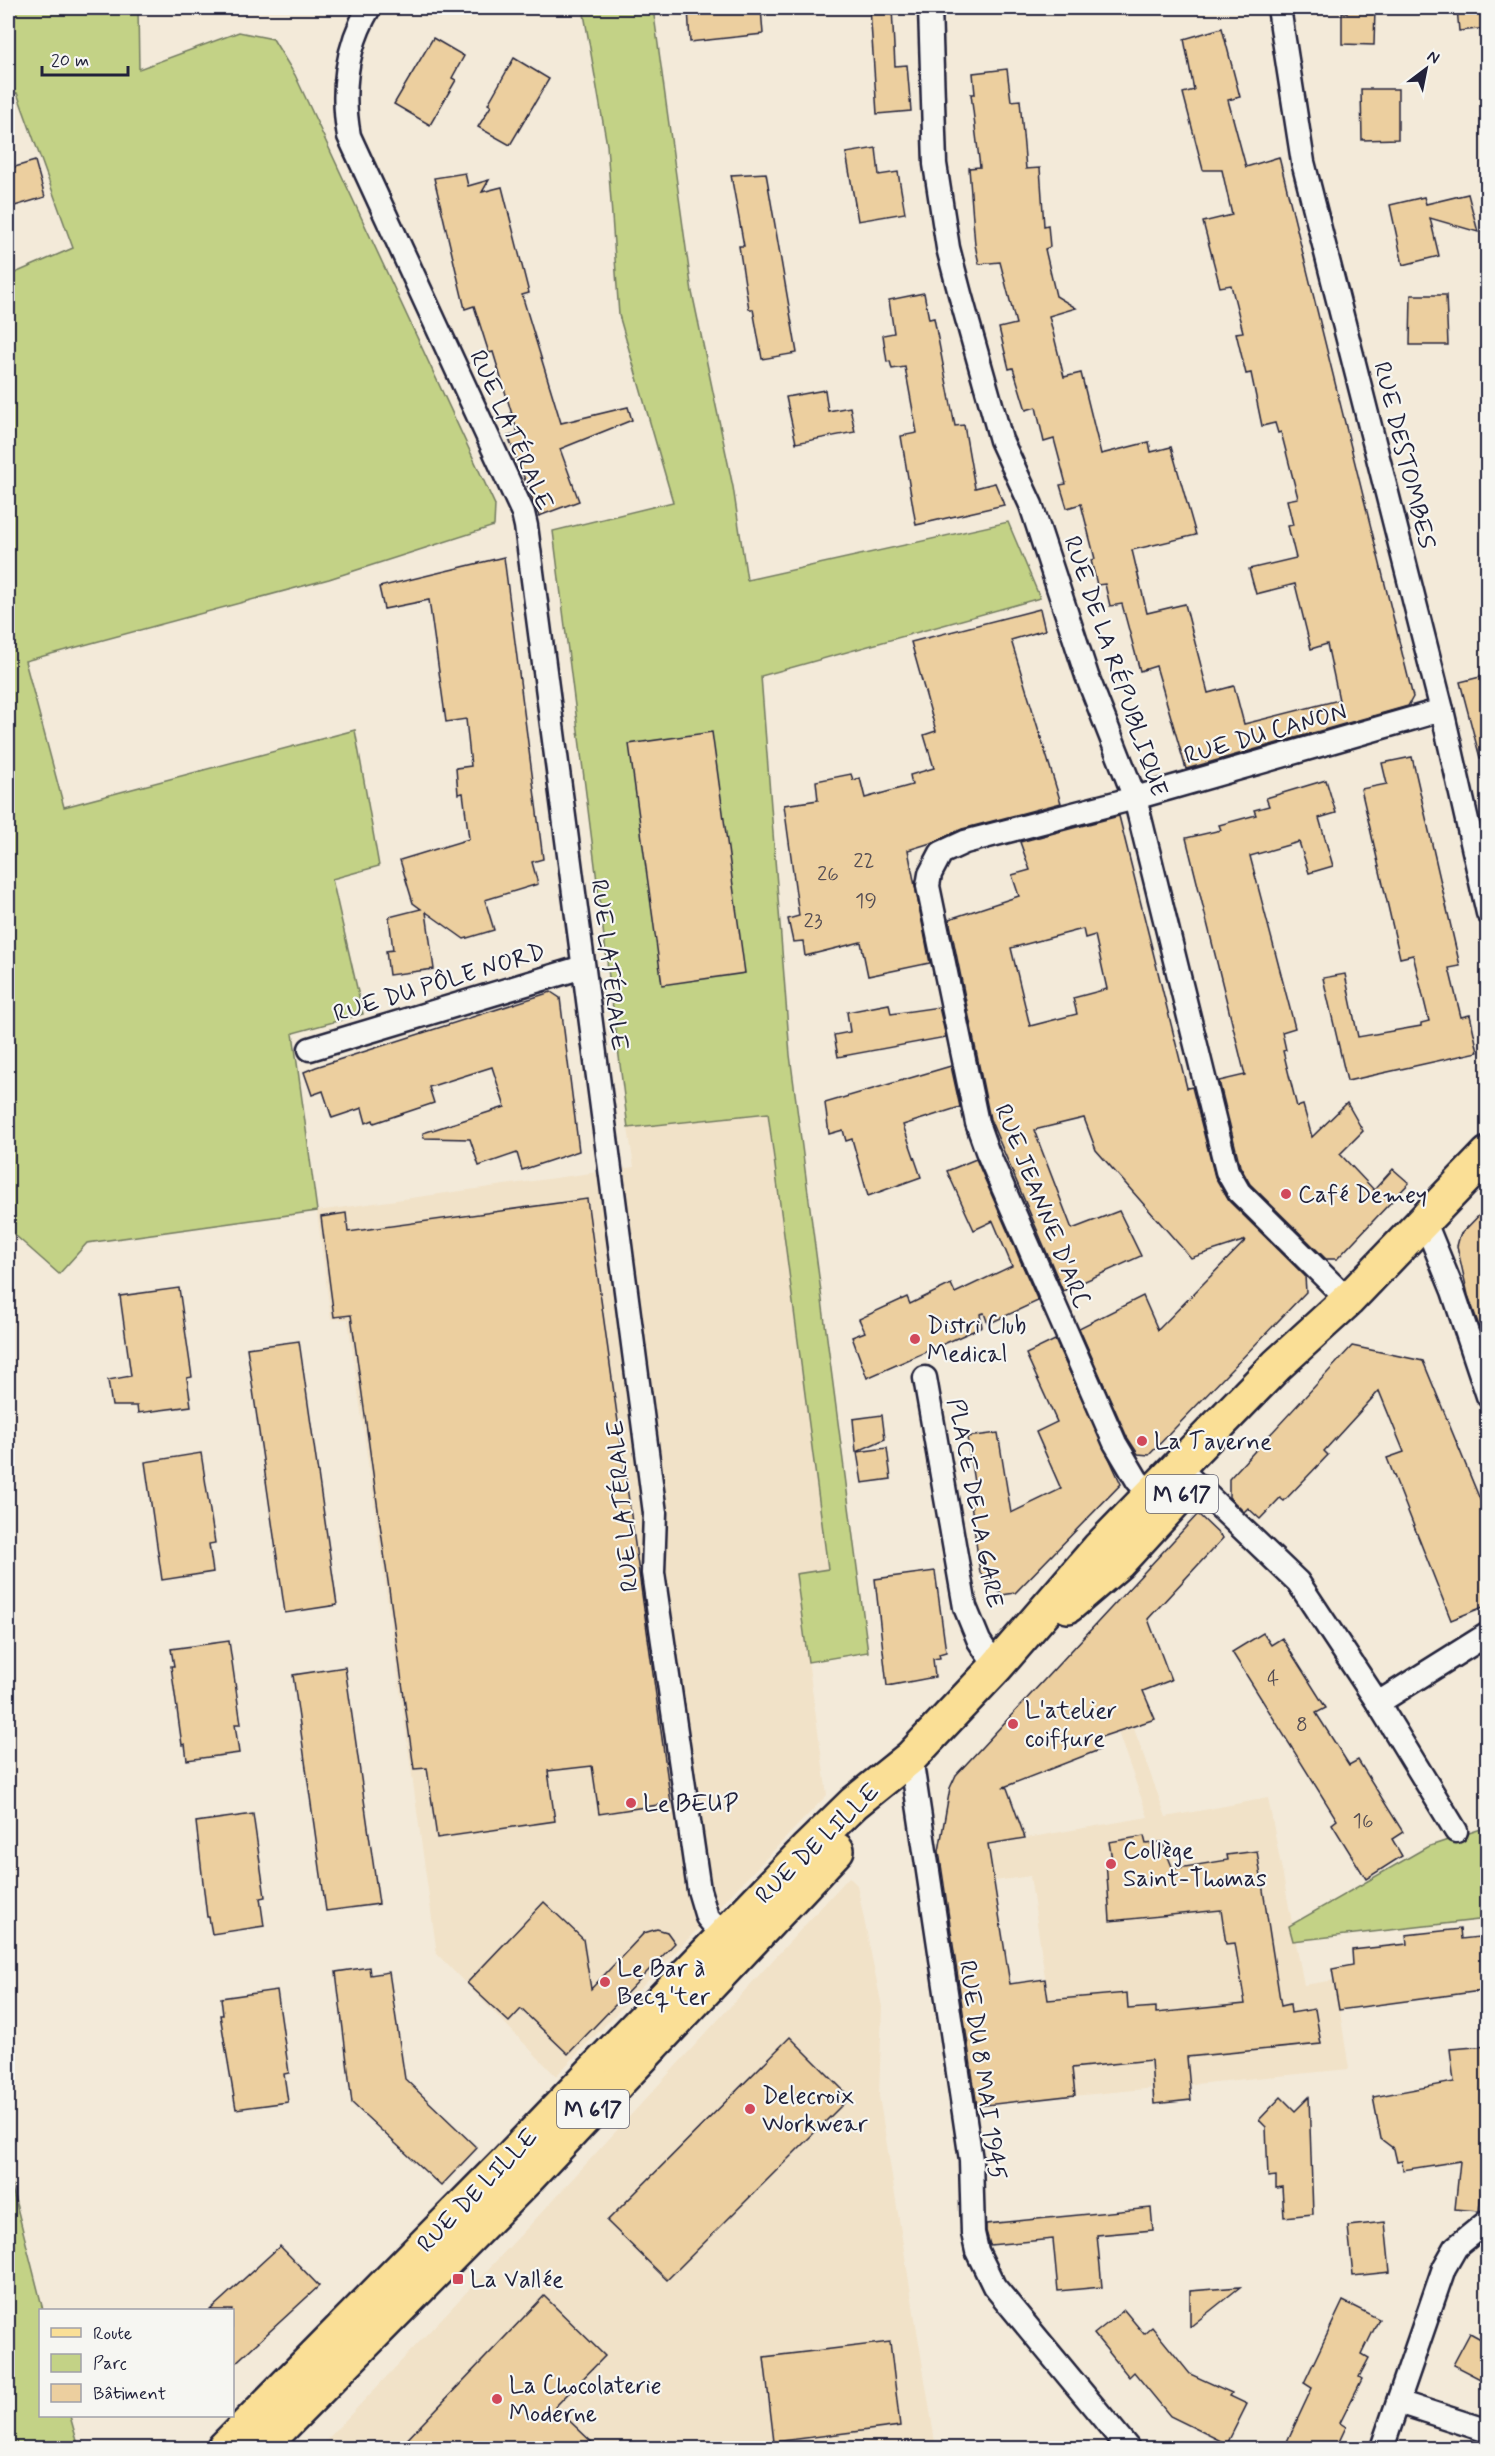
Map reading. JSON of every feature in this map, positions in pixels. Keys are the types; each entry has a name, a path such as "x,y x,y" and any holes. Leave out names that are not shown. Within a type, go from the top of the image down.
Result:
{"main road":[{"name":"RUE DE LILLE","path":"224,2448 507,2161 878,1806 911,1757 996,1667 1070,1579 1158,1503 1186,1474 1277,1365 1348,1300 1488,1154"},
{"name":"RUE DE LILLE","path":"261,2448 449,2259 731,1945"}],"street":[{"name":"RUE LATÉRALE","path":"369,8 354,40 349,60 345,100 349,136 523,513 531,558 655,1513 653,1573 699,1890 707,1917 731,1945"},
{"name":"RUE DE LA RÉPUBLIQUE","path":"930,8 936,173 948,248 1001,440 1031,505 1087,676 1135,798 1227,1171 1239,1192 1348,1300"},
{"name":"RUE DESTOMBES","path":"1279,8 1303,162 1442,710 1488,913"},
{"name":"RUE DU CANON","path":"934,862 941,853 965,842 1135,798 1442,710"},
{"name":"RUE JEANNE D'ARC","path":"934,862 930,874 929,901 981,1136 1115,1443 1124,1461 1158,1503"},
{"name":"RUE DU PÔLE NORD","path":"310,1049 583,967"},
{"path":"1424,1220 1453,1292 1488,1396"},
{"name":"PLACE DE LA GARE","path":"925,1378 964,1607 979,1641 996,1667"},
{"path":"1186,1474 1298,1582 1378,1703 1456,1831"},
{"path":"1378,1703 1488,1634"},
{"name":"RUE DU 8 MAI 1945","path":"911,1757 971,2160 973,2233 977,2251 994,2286 1128,2448"},
{"path":"1382,2448 1449,2257 1488,2221"},
{"path":"1398,2402 1488,2431"}],"shaded area":[{"path":"768,1113 828,1569 796,1575 827,1795 556,2076 437,1954 348,1319 331,1319 317,1211 634,1167 628,1128"},
{"name":"Collège Saint-Thomas","path":"1108,1704 1133,1726 1166,1817 1268,1798 1304,1985 1335,1980 1349,2069 1063,2097 1030,1876 945,1888 939,1853 1148,1817"},
{"path":"849,1877 857,1885 882,2007 879,2096 936,2448 319,2448 531,2224"}],"green space":[{"path":"8,8 138,8 139,69 239,32 273,39 295,75 495,505 494,526 329,579 25,661 64,807 355,730 379,866 332,879 363,1014 293,1033 317,1211 87,1243 59,1274 8,1229 8,276 73,248 17,93 8,96"},
{"path":"583,8 653,8 692,292 733,487 747,580 1008,522 1040,598 761,676 790,1055 868,1652 808,1662 796,1574 828,1569 768,1113 628,1128 553,531 673,502 619,315 607,145"},
{"path":"1487,1827 1487,1919 1293,1941 1289,1926 1427,1847"},
{"path":"8,2172 43,2309 39,2309 39,2417 70,2417 79,2448 8,2448"}],"building":[{"path":"688,8 761,8 763,34 690,42"},
{"path":"870,8 892,8 895,66 907,65 911,111 877,114"},
{"path":"1347,8 1375,8 1374,45 1342,44 1342,13 1347,13"},
{"path":"1457,8 1488,8 1488,28 1459,31"},
{"path":"1222,28 1240,97 1228,100 1246,167 1279,157 1413,697 1408,706 1186,769 1156,666 1140,671 1122,604 1110,606 1105,584 1097,585 1091,560 1095,559 1081,504 1067,508 1060,485 1066,484 1054,439 1044,442 1036,407 1026,410 1013,368 1009,369 999,328 1016,324 1000,262 979,264 975,245 969,168 980,167 971,94 975,94 973,73 1007,69 1011,101 1020,100 1026,169 1040,168 1044,226 1048,225 1050,247 1045,249 1056,296 1076,308 1049,316 1064,377 1081,373 1101,454 1149,442 1151,452 1171,447 1196,535 1132,550 1147,613 1185,604 1208,693 1234,686 1244,724 1339,700 1327,644 1311,649 1295,584 1256,594 1249,569 1296,558 1288,526 1293,525 1287,500 1298,498 1281,432 1278,433 1275,423 1262,426 1251,373 1246,374 1236,333 1243,332 1231,285 1220,287 1203,222 1232,215 1222,170 1203,170 1183,93 1194,90 1184,39"},
{"path":"433,38 464,56 452,78 456,80 430,125 394,104"},
{"path":"514,58 549,79 510,145 478,127 491,106 488,104"},
{"path":"1361,89 1398,89 1398,139 1362,140"},
{"path":"876,148 879,175 898,172 905,213 858,221 846,153"},
{"path":"35,161 45,197 8,208 8,169"},
{"path":"465,173 468,186 489,180 482,192 502,187 529,293 522,295 561,423 628,407 632,420 560,449 579,501 539,516 508,436 518,434 493,352 489,353 474,306 465,309 434,178"},
{"path":"766,173 797,353 762,359 753,309 749,309 739,246 744,246 731,175"},
{"path":"1468,194 1478,232 1430,218 1439,256 1403,265 1390,205 1424,197 1426,204"},
{"path":"924,293 929,319 934,318 955,426 964,425 975,488 995,483 1004,505 916,525 901,436 917,433 905,367 892,369 890,361 887,362 883,335 894,333 889,300"},
{"path":"1411,295 1446,295 1448,345 1410,345"},
{"path":"825,390 828,411 850,407 855,432 796,443 786,397"},
{"path":"504,557 543,859 532,862 538,884 485,900 494,930 464,939 426,912 434,969 389,975 386,951 393,950 389,917 421,909 413,903 400,860 469,839 463,793 458,794 456,768 471,766 466,719 446,722 429,600 384,609 379,587"},
{"path":"1040,609 1045,630 1011,640 1061,803 962,829 934,842 908,850 930,963 868,976 861,942 805,956 803,941 793,942 788,919 799,916 784,805 818,800 816,781 851,774 853,780 860,778 865,798 912,785 910,775 934,768 924,735 936,731 911,642"},
{"path":"1488,675 1488,757 1480,758 1460,682"},
{"path":"712,732 745,973 662,985 629,744"},
{"path":"1412,757 1460,966 1449,968 1461,1017 1470,1015 1478,1052 1347,1081 1323,978 1345,974 1358,1037 1421,1026 1421,1023 1429,1021 1413,955 1400,958 1361,789 1387,784 1382,763"},
{"path":"1326,780 1336,813 1319,818 1333,866 1309,873 1299,842 1250,856 1295,1028 1282,1032 1286,1050 1283,1051 1297,1107 1303,1105 1312,1137 1347,1103 1363,1131 1340,1154 1374,1190 1393,1169 1409,1183 1337,1259 1326,1259 1250,1184 1240,1166 1219,1081 1245,1075 1186,838 1221,830 1219,825 1256,815 1254,810 1269,806 1266,798"},
{"path":"1119,816 1187,1088 1192,1087 1215,1177 1229,1201 1305,1276 1306,1292 1149,1455 1138,1454 1127,1437 1079,1328 1143,1296 1158,1330 1246,1240 1191,1258 1096,1150 1084,1118 1034,1130 1072,1229 1119,1211 1141,1256 1063,1291 990,1119 949,919 1019,896 1012,875 1030,870 1020,842","holes":["1083,929 1085,938 1095,935 1107,989 1073,998 1077,1014 1030,1026 1011,948"]},
{"path":"551,992 560,998 579,1151 522,1170 517,1153 479,1166 470,1139 424,1138 423,1133 505,1107 492,1067 429,1087 434,1103 374,1123 373,1120 366,1123 362,1108 332,1118 323,1091 312,1095 304,1072"},
{"path":"889,1004 891,1014 939,1007 946,1037 838,1057 834,1035 850,1032 847,1012"},
{"path":"951,1066 960,1107 903,1125 921,1177 868,1196 852,1139 846,1141 843,1130 829,1134 825,1103"},
{"path":"976,1159 1038,1301 988,1324 984,1313 980,1314 982,1327 867,1378 852,1337 865,1332 859,1319 907,1297 910,1304 951,1284 955,1293 1012,1266 993,1221 974,1230 947,1171"},
{"path":"587,1199 671,1803 599,1814 592,1766 548,1771 555,1821 437,1838 427,1768 414,1769 351,1315 334,1317 321,1217 346,1213 348,1232"},
{"path":"1488,1206 1488,1336 1483,1337 1468,1295 1457,1246 1460,1235"},
{"path":"179,1288 192,1377 187,1378 191,1406 138,1413 137,1406 112,1406 108,1380 131,1376 120,1296"},
{"path":"1055,1340 1121,1484 1015,1593 1002,1595 980,1573 971,1503 977,1502 967,1437 998,1433 1011,1513 1061,1489 1036,1432 1057,1422 1026,1354"},
{"path":"299,1341 337,1605 285,1613 247,1348"},
{"path":"1352,1346 1423,1361 1488,1519 1488,1605 1451,1620 1387,1458 1404,1452 1379,1391 1324,1451 1328,1455 1284,1501 1280,1498 1260,1519 1248,1508 1244,1512 1229,1497 1229,1479"},
{"path":"882,1415 885,1439 856,1452 853,1419"},
{"path":"887,1448 891,1479 862,1483 857,1452"},
{"path":"201,1453 215,1543 209,1544 213,1572 162,1580 145,1462"},
{"path":"1198,1514 1223,1538 1148,1619 1171,1680 1143,1691 1155,1719 1095,1739 1099,1750 1004,1787 1007,1788 1025,1838 988,1844 1010,1984 1045,1979 1048,2000 1127,1993 1128,2009 1156,2007 1156,2013 1245,2004 1235,1943 1226,1944 1221,1910 1110,1921 1106,1860 1112,1859 1109,1842 1144,1836 1146,1844 1162,1842 1173,1869 1228,1860 1227,1855 1257,1851 1281,2006 1290,2004 1291,2013 1315,2009 1321,2044 1187,2057 1191,2100 1154,2104 1151,2060 1072,2068 1075,2095 977,2106 939,1851 950,1788 956,1775"},
{"path":"935,1571 946,1652 939,1654 940,1658 933,1659 935,1677 887,1686 875,1579"},
{"path":"1263,1633 1271,1645 1282,1638 1326,1708 1316,1713 1349,1765 1358,1760 1403,1832 1392,1839 1402,1856 1366,1879 1332,1824 1337,1820 1232,1652"},
{"path":"229,1641 241,1724 235,1724 239,1753 187,1760 185,1744 182,1745 171,1666 174,1666 171,1649"},
{"path":"345,1667 379,1904 326,1911 293,1675"},
{"path":"253,1814 265,1897 260,1898 264,1926 212,1934 209,1917 207,1917 196,1822"},
{"path":"544,1902 583,1939 591,1989 644,1933 657,1929 667,1932 675,1943 568,2054 521,2009 509,2022 467,1983"},
{"path":"1460,1929 1461,1939 1488,1936 1488,1990 1339,2010 1332,1969 1353,1965 1352,1950 1407,1944 1406,1935"},
{"path":"369,1967 370,1975 389,1972 405,2079 477,2148 441,2186 352,2103 336,1972"},
{"path":"277,1990 289,2073 284,2074 288,2102 236,2109 220,2015 223,2015 221,1998"},
{"path":"790,2037 850,2097 667,2280 607,2221"},
{"path":"1488,2046 1488,2127 1479,2211 1455,2209 1460,2161 1403,2170 1402,2161 1397,2162 1394,2149 1381,2139 1373,2097 1454,2082 1450,2049"},
{"path":"1281,2097 1295,2111 1309,2097 1313,2214 1284,2217 1282,2187 1276,2188 1276,2176 1268,2177 1266,2127 1259,2120"},
{"path":"1151,2208 1153,2230 1097,2235 1102,2287 1058,2291 1053,2239 990,2245 986,2231 986,2224"},
{"path":"1385,2222 1390,2272 1353,2276 1348,2226"},
{"path":"280,2246 319,2286 234,2364 234,2309 211,2309"},
{"path":"1240,2287 1190,2327 1190,2291"},
{"name":"La Chocolaterie Moderne","path":"544,2296 605,2356 555,2407 598,2448 399,2448"},
{"path":"1343,2301 1379,2319 1362,2354 1369,2358 1359,2377 1362,2379 1340,2423 1346,2427 1336,2448 1284,2448 1312,2388 1304,2383"},
{"path":"1124,2310 1144,2334 1152,2327 1190,2374 1232,2393 1230,2396 1247,2404 1227,2444 1170,2416 1134,2372 1129,2377 1094,2334"},
{"path":"1470,2333 1488,2343 1488,2383 1453,2365"},
{"path":"890,2342 900,2426 774,2442 764,2357"}],"place":[{"name":"Café Demey","path":"1286,1194"},
{"name":"Distri Club Medical","path":"915,1339"},
{"name":"La Taverne","path":"1142,1441"},
{"name":"L'atelier coiffure","path":"1013,1724"},
{"name":"Le BEUP","path":"631,1803"},
{"name":"Collège Saint-Thomas","path":"1111,1864"},
{"name":"Le Bar à Becq'ter","path":"605,1982"},
{"name":"Delecroix Workwear","path":"750,2109"},
{"name":"La Vallée","path":"458,2279"},
{"name":"La Chocolaterie Moderne","path":"497,2399"}]}
